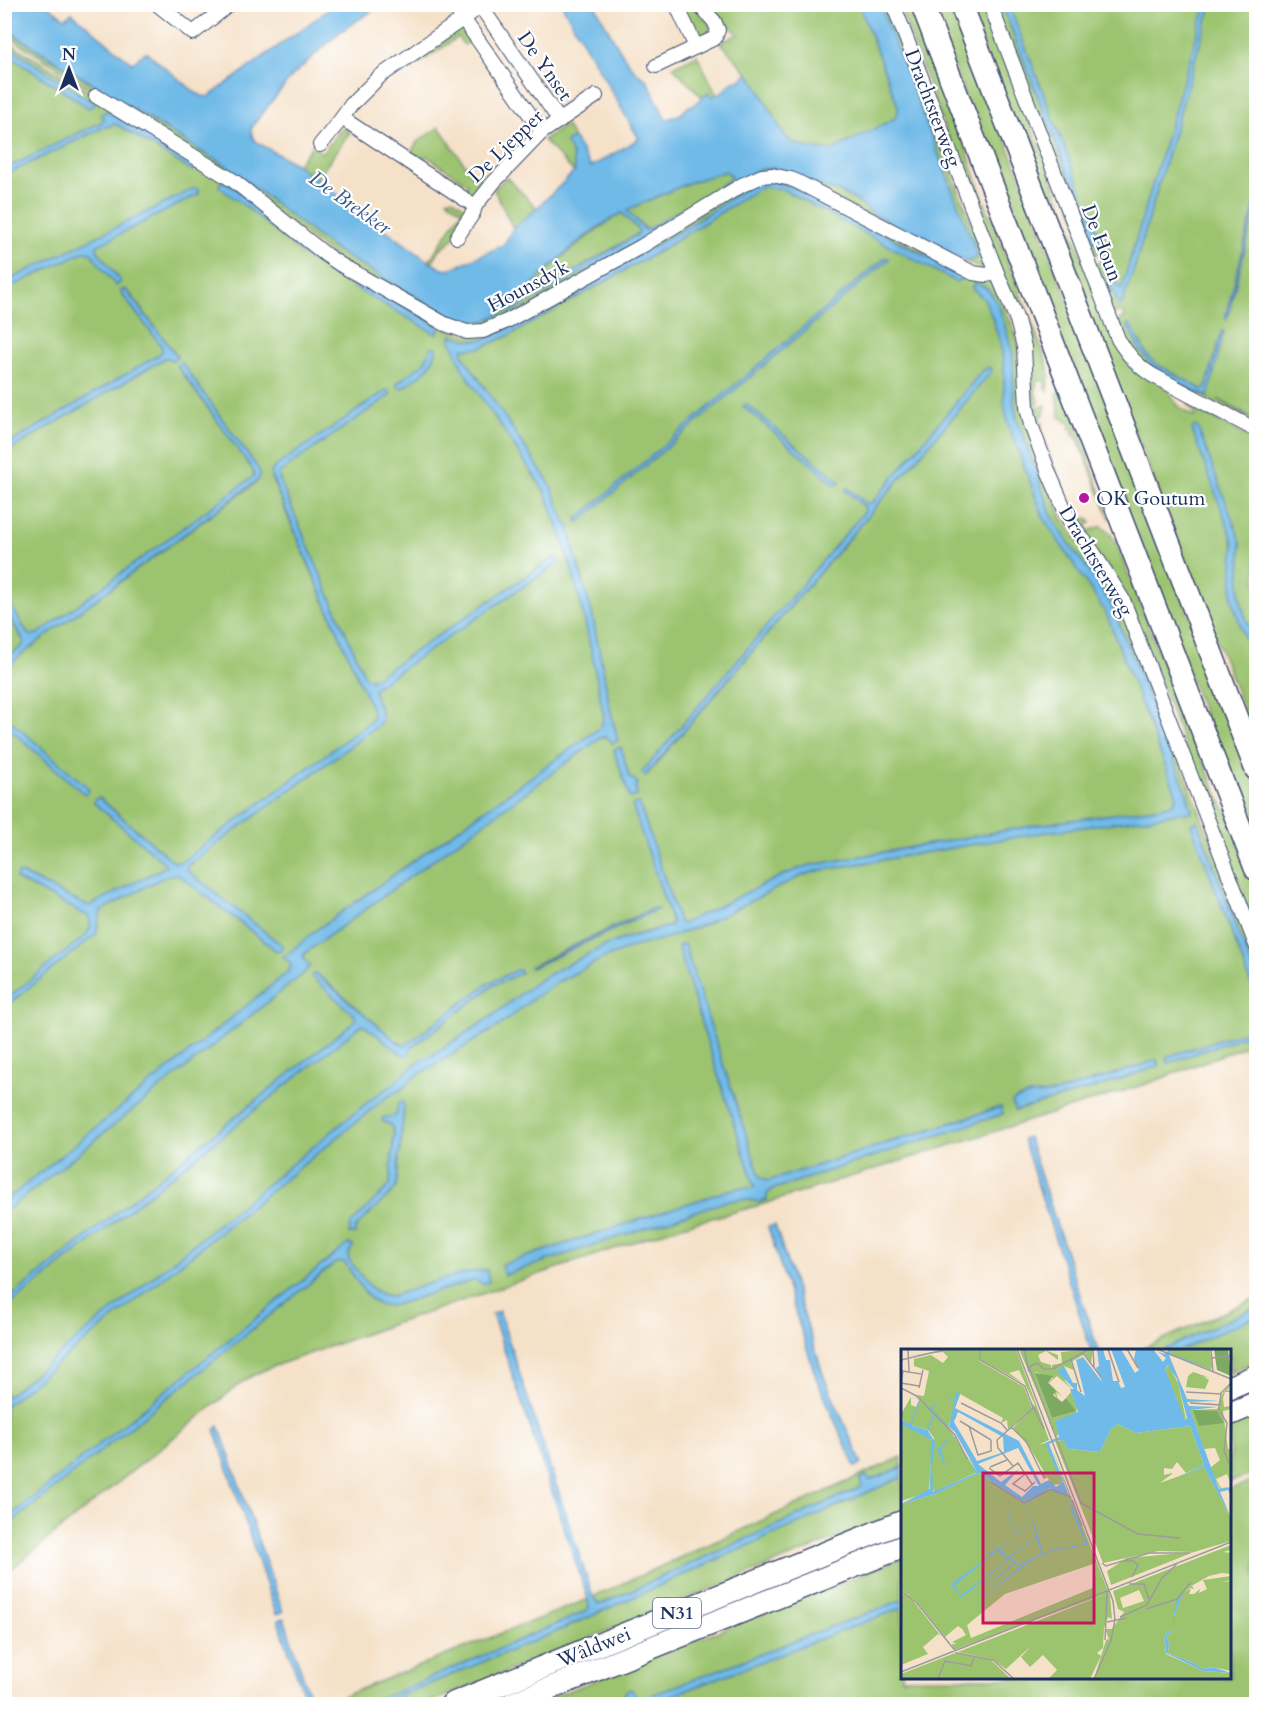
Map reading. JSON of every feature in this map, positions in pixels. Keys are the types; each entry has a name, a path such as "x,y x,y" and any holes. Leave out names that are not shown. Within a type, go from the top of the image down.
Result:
{"main road":[{"name":"Drachtsterweg","path":"922,4 1257,869"},
{"path":"961,4 1257,769"},
{"path":"1231,1387 1257,1376"},
{"path":"1231,1414 1257,1403"},
{"name":"Wâldwei","path":"452,1704 901,1523"},
{"name":"Wâldwei","path":"511,1704 901,1548"}],"street":[{"path":"157,4 193,33 230,4"},
{"name":"De Ynset","path":"453,4 542,132"},
{"path":"676,4 696,47"},
{"path":"656,66 715,38 718,30 714,21 698,4"},
{"name":"Drachtsterweg","path":"893,4 1021,334 1024,347 1027,407 1048,473 1070,522 1124,600 1257,945"},
{"name":"De Houn","path":"990,4 1114,329 1125,350 1152,375 1257,430"},
{"path":"320,145 351,105 379,77 479,6"},
{"name":"De Ynset","path":"479,6 560,121"},
{"name":"Hounsdyk","path":"96,96 234,181 341,265 446,324 467,332 483,331 507,321 642,246 742,184 762,176 772,175 798,182 973,273 986,275 997,273"},
{"name":"De Ljepper","path":"457,237 475,206 494,182 542,132 596,96"},
{"name":"De Ljepper","path":"342,118 475,206"}],"green space":[{"path":"680,5 692,5 710,25 706,34 696,35"},
{"path":"709,5 859,5 898,106 898,113 894,119 831,151 804,147 791,142 784,135 752,78 721,43 738,34"},
{"path":"880,5 888,5 988,267 985,271 783,175 506,319 467,329 415,301 417,298 449,316 491,319 505,310 510,313 753,172 764,169 785,171 838,191 975,260 977,255"},
{"path":"899,5 915,5 937,62 980,190 1046,360 1049,374 1048,391 1045,389 1045,381 1037,380 1035,392 1039,403 1035,405 1036,409 1046,405 1044,415 1041,415 1040,422 1043,422 1041,434 1032,408 1029,353"},
{"path":"930,5 954,5 1256,788 1256,825 1216,745"},
{"path":"968,5 985,5 1107,321 1167,388 1182,409 1195,417 1196,414 1187,404 1196,401 1256,433 1200,412 1256,441 1256,648 1240,597 1241,542 1231,535 1234,550 1232,598 1256,668 1256,741"},
{"path":"994,5 1002,5 1097,248 1102,245 1009,5 1206,5 1122,287 1117,286 1109,264 1118,304 1134,269 1211,5 1256,5 1256,200 1245,242 1247,242 1256,207 1256,420 1218,399 1256,423 1154,373 1128,348 1118,321 1125,317 1123,311 1113,314 1094,265 1104,260 1102,253 1090,255","holes":["1130,324 1147,355 1156,364 1203,390 1206,388 1222,331 1209,394 1153,367 1127,325"]},
{"path":"461,28 470,41 464,45 458,37 420,63 417,59"},
{"path":"4,29 210,157 220,161 335,250 413,296 411,299 342,263 220,169 220,164 217,162 211,164 127,113 5,34"},
{"path":"5,40 221,175 322,256 355,277 450,330 465,334 478,335 505,325 644,248 741,187 765,178 783,179 806,189 951,266 996,284 1016,335 1019,348 1023,412 1044,474 1062,518 1119,602 1256,958 1256,978 1198,822 1191,824 1256,997 1256,1028 1166,1057 1168,1063 1256,1032 1256,1042 1152,1082 764,1204 675,1228 266,1369 246,1379 5,1574 5,1528 335,1263 345,1263 370,1298 383,1306 395,1305 475,1280 483,1284 489,1282 487,1270 451,1277 392,1296 385,1295 373,1289 349,1260 348,1255 353,1246 348,1244 5,1520 5,1406 387,1097 402,1089 413,1078 499,1026 558,982 604,958 705,924 801,876 817,871 1040,833 1192,811 1187,793 1112,606 1051,514 1016,415 1013,354 998,304 985,287 974,283 972,288 985,300 1001,346 1004,367 1004,403 1008,424 1044,519 1106,613 1177,796 1175,801 1162,807 1037,825 806,866 682,924 679,922 639,804 633,805 672,922 670,926 604,946 547,975 492,1016 436,1053 416,1063 390,1087 374,1097 5,1398 5,1309 362,1025 403,1054 408,1055 412,1047 494,985 521,973 517,970 489,983 406,1045 399,1043 316,973 313,974 312,976 356,1016 355,1021 5,1302 5,1212 303,974 310,966 303,959 304,954 602,737 608,737 612,743 618,740 592,613 569,526 550,484 464,357 462,349 480,348 508,336 661,250 764,187 782,189 956,281 962,276 793,187 781,183 764,182 746,188 685,228 493,336 481,340 469,340 452,335 450,340 463,370 545,492 556,519 587,631 604,717 601,727 315,931 283,957 290,963 291,967 288,972 5,1201 5,1007 96,934 101,911 171,874 184,879 278,952 283,946 189,872 187,866 379,725 382,716 374,688 558,561 555,557 375,678 367,679 280,481 279,473 390,395 390,392 387,390 276,466 272,470 271,478 373,713 371,721 181,862 174,862 100,798 95,799 94,803 162,860 165,867 91,905 79,902 21,873 17,874 16,879 88,916 91,924 84,937 5,1000 4,873 7,872 8,866 4,864 5,725 82,792 85,794 89,790 5,716 5,671 38,642 257,482 260,475 257,467 181,362 177,366 253,470 254,476 38,634 28,634 5,596 5,453 165,358 172,360 177,356 129,292 122,290 122,295 161,345 160,355 5,446 5,290 85,251 91,253 116,286 120,280 97,250 97,246 200,192 195,188 5,282 5,175 102,128 116,124 193,171 198,166 107,111 101,115 104,118 102,122 5,169 5,53 89,108 94,104 5,44","holes":["220,183 228,183 256,204 317,257 313,263 220,187","886,258 888,260 579,522 577,519","332,267 439,327 437,334 327,272","432,347 437,348 432,362 424,372 402,388 398,387 397,383 424,363","990,367 991,371 975,391 646,776 643,775 643,772 865,511 864,506 846,489 848,488 867,504 872,503 982,371","746,404 840,484 836,484 744,407","621,748 629,776 638,783 637,796 630,798 614,750","654,908 658,909 531,968 576,944","684,945 760,1177 768,1181 1000,1107 1003,1114 771,1190 767,1195 767,1200 760,1202 742,1199 724,1202 504,1274 501,1265 723,1192 755,1187 678,946","1157,1060 1159,1066 1015,1111 1012,1102 1017,1099 1028,1095 1057,1092","403,1102 396,1188 359,1224 355,1229 355,1234 349,1234 351,1224 390,1185 394,1133 391,1125 382,1121 384,1117 393,1118 399,1103"]},
{"path":"697,55 717,95 712,97 710,93 702,97 673,67"},
{"path":"566,125 574,139 566,143 573,154 576,171 574,172 543,140"},
{"path":"343,127 350,132 317,179 297,165 312,146 322,153"},
{"path":"439,127 474,178 482,173 488,181 473,195 463,192 468,184 426,156 421,164 409,156 417,142"},
{"path":"726,171 731,177 729,181 647,230 626,210 688,183"},
{"path":"506,177 537,208 513,228 494,190"},
{"path":"452,198 468,209 453,239 439,250 432,263 429,261 462,211 447,200"},
{"path":"622,213 637,228 639,231 637,234 520,302 520,297 569,252"},
{"path":"1065,390 1110,519 1078,439 1072,434 1074,430 1069,428 1071,424 1060,417 1057,393"},
{"path":"1042,436 1069,504 1072,505 1079,521 1088,518 1091,523 1086,525 1089,531 1102,526 1117,545 1182,714 1237,837 1256,889 1256,930 1131,607 1070,510"},
{"path":"4,609 24,642 5,660"},
{"path":"1256,1298 1256,1307 1165,1349 1141,1349"},
{"path":"1256,1316 1256,1360 1231,1372 1231,1349 1183,1349"},
{"path":"1256,1413 1256,1473 1231,1482 1231,1424"},
{"path":"901,1457 901,1467 870,1480 866,1476 860,1479 862,1486 859,1488 601,1604 595,1602 593,1597"},
{"path":"901,1477 901,1512 426,1704 380,1704 549,1635"},
{"path":"1256,1480 1256,1704 650,1704 901,1608 901,1679 1231,1679 1231,1489"},
{"path":"901,1558 901,1600 642,1699 639,1699 631,1689 624,1694 622,1704 536,1704"},
{"path":"588,1599 589,1607 585,1612 395,1693 363,1704 323,1704"}],"water":[{"path":"1206,4 1211,5 1134,269 1122,304 1119,306 1103,266 1109,264 1117,286 1122,287"},
{"path":"4,5 47,5 65,18 72,13 132,63 146,52 196,93 208,97 335,5 381,5 341,31 292,76 251,129 252,136 256,142 297,165 428,261 448,270 504,245 513,228 575,171 572,154 566,143 568,140 574,139 591,167 639,139 562,5 595,5 625,57 639,75 647,80 666,120 681,114 690,105 692,107 710,93 712,97 722,92 735,80 738,82 748,73 784,135 791,142 804,147 831,151 894,119 898,113 898,106 859,5 880,5 976,250 977,258 967,261 950,255 875,215 838,191 774,168 760,169 661,229 509,313 505,311 478,321 465,320 449,316 335,250 220,161 210,157 5,29","holes":["726,171 731,177 728,181 647,230 627,210 688,183","622,213 637,228 639,231 637,235 520,301 520,297 568,251 594,230"]},
{"path":"1002,5 1009,5 1103,246 1097,248"},
{"path":"4,44 95,104 89,108 5,53"},
{"path":"107,111 199,166 193,171 116,124 102,128 5,175 5,169 102,122 104,118 100,115"},
{"path":"772,181 793,187 961,274 961,279 956,282 782,189 764,187 661,250 508,336 480,348 462,349 464,357 550,484 569,526 592,613 618,740 612,743 608,737 602,737 304,954 303,959 310,966 303,974 5,1212 5,1201 288,972 291,967 290,963 283,957 315,931 601,727 604,717 581,603 556,519 545,492 463,370 450,340 452,335 469,340 481,340 493,336 685,228 746,188 757,183"},
{"path":"223,182 228,183 318,257 313,263 219,187"},
{"path":"195,188 199,194 97,246 97,250 120,280 116,286 91,253 85,251 5,290 5,282"},
{"path":"1256,200 1256,207 1227,319 1225,318"},
{"path":"886,257 889,259 579,522 577,519"},
{"path":"332,266 440,327 436,334 327,272"},
{"path":"975,283 990,292 998,304 1003,319 1013,354 1016,415 1051,514 1112,606 1187,793 1192,811 1040,833 817,871 801,876 705,924 604,958 558,982 499,1026 413,1078 402,1089 387,1097 5,1406 5,1398 374,1097 390,1087 416,1063 436,1053 492,1016 547,975 604,946 670,926 672,922 632,805 639,803 679,922 682,924 806,866 1037,825 1162,807 1175,801 1177,796 1106,613 1044,519 1008,424 1004,403 1004,367 1001,346 985,300 972,288"},
{"path":"125,289 177,356 172,361 165,358 5,453 5,446 160,354 161,345 122,294 121,291"},
{"path":"1130,324 1147,355 1156,364 1203,390 1206,388 1222,331 1224,331 1208,397 1172,379 1153,366 1138,347 1127,325"},
{"path":"432,347 437,348 428,367 402,388 398,387 397,383 424,363"},
{"path":"181,362 257,467 260,472 259,479 38,642 5,671 5,660 23,645 24,641 5,609 5,596 28,634 38,634 254,476 253,470 177,365"},
{"path":"990,367 992,371 975,391 645,776 643,775 642,772 865,511 864,506 845,491 847,488 867,504 872,503 982,371"},
{"path":"387,390 390,395 279,473 280,481 365,677 371,680 375,678 555,557 558,563 374,688 382,716 379,725 187,866 189,872 283,946 278,952 184,879 178,875 171,875 101,911 96,934 5,1007 5,1000 84,937 91,924 88,916 16,879 17,874 20,873 79,902 91,905 165,867 161,860 94,803 95,799 99,798 174,862 181,862 371,721 373,713 271,475 276,466"},
{"path":"746,404 840,484 836,485 743,406"},
{"path":"1194,426 1198,428 1241,542 1240,597 1256,648 1256,668 1232,598 1234,543 1192,430"},
{"path":"5,716 89,790 85,794 82,792 5,725"},
{"path":"621,747 629,776 638,783 637,796 630,798 614,750"},
{"path":"1197,821 1256,978 1256,997 1191,824"},
{"path":"654,908 658,909 530,967"},
{"path":"684,944 760,1177 768,1181 1001,1107 1003,1114 771,1190 767,1195 767,1200 760,1202 742,1199 724,1202 504,1275 501,1265 723,1192 755,1187 678,946"},
{"path":"517,970 521,973 494,985 412,1047 408,1055 403,1055 362,1025 5,1309 5,1302 355,1021 355,1016 311,976 315,973 399,1043 406,1045 489,983"},
{"path":"1256,1028 1256,1032 1168,1063 1166,1057"},
{"path":"1157,1060 1159,1066 1015,1111 1012,1102 1028,1095 1058,1092"},
{"path":"399,1102 403,1102 404,1108 396,1188 359,1224 355,1229 355,1234 349,1234 351,1224 390,1185 394,1133 391,1125 382,1121 383,1117 389,1118 396,1115"},
{"path":"1028,1137 1098,1349 1091,1349 1023,1139"},
{"path":"775,1225 824,1377 862,1464 855,1467 817,1380 768,1227"},
{"path":"348,1244 353,1246 348,1255 349,1260 367,1284 378,1293 385,1295 392,1296 451,1277 487,1270 489,1282 483,1284 475,1280 394,1305 383,1306 370,1298 345,1263 335,1263 5,1528 5,1520"},
{"path":"1256,1307 1256,1316 1183,1349 1165,1349"},
{"path":"499,1311 593,1597 598,1604 859,1488 862,1486 860,1479 866,1476 870,1480 901,1467 901,1477 549,1635 380,1704 363,1704 395,1693 585,1612 589,1607 492,1314"},
{"path":"219,1426 283,1612 276,1614 215,1430"},
{"path":"901,1600 901,1608 650,1704 622,1704 625,1693 631,1689 639,1699"},
{"path":"284,1618 312,1704 307,1704 278,1620"}],"place":[{"name":"OK Goutum","path":"1084,498"}],"water label":[{"name":"De Brekker","path":"350,203"}]}
